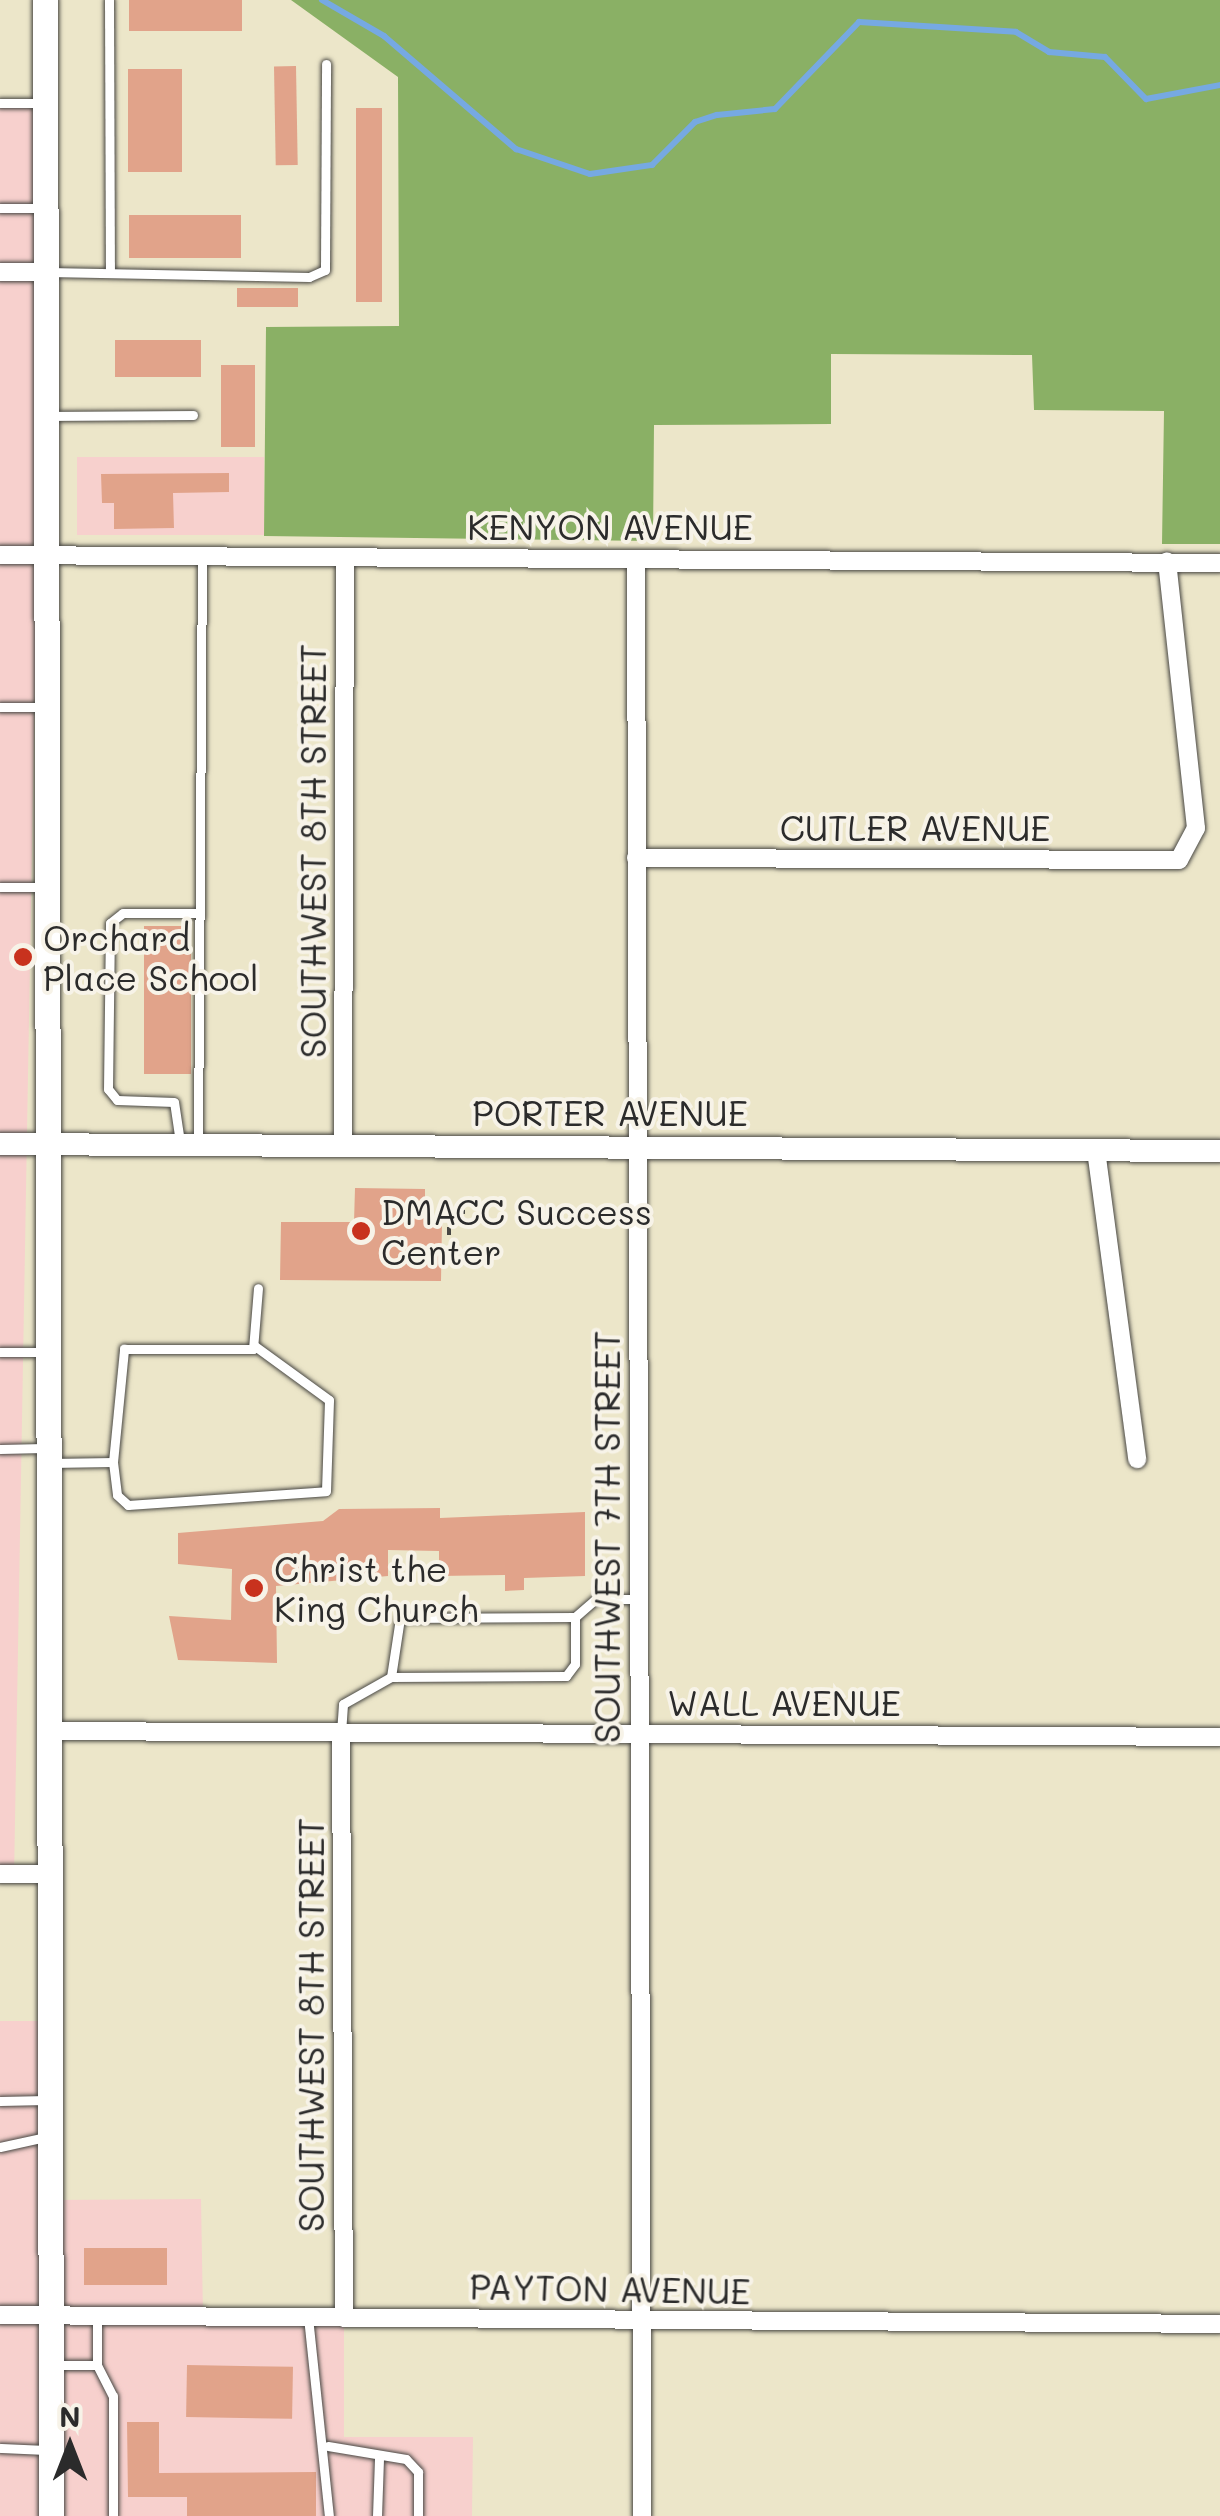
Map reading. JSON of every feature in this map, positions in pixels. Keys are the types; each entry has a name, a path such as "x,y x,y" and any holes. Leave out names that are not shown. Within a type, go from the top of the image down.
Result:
{"main road":[{"path":"45,0 51,2516"}],"street":[{"path":"0,272 46,272"},
{"name":"KENYON AVENUE","path":"0,555 1220,562"},
{"name":"SOUTHWEST 8TH STREET","path":"343,1146 345,557"},
{"name":"SOUTHWEST 7TH STREET","path":"636,559 642,2516"},
{"name":"CUTLER AVENUE","path":"636,858 1168,860 1191,852 1167,562"},
{"name":"PORTER AVENUE","path":"0,1144 1220,1151"},
{"path":"1096,1150 1136,1459"},
{"name":"WALL AVENUE","path":"48,1731 1220,1737"},
{"name":"SOUTHWEST 8TH STREET","path":"341,1732 344,2318"},
{"path":"0,1874 48,1874"},
{"name":"PAYTON AVENUE","path":"0,2315 1220,2324"}],"lane":[{"path":"109,0 110,273"},
{"path":"46,272 309,277 325,270 326,64"},
{"path":"0,104 45,103"},
{"path":"0,208 45,208"},
{"path":"46,416 193,415"},
{"path":"189,1145 202,556"},
{"path":"0,707 46,707"},
{"path":"0,887 46,887"},
{"path":"189,1145 174,1102 117,1100 108,1089 110,923 123,912 196,913"},
{"path":"256,1346 258,1288"},
{"path":"256,1346 329,1400 326,1491 128,1505 112,1462 118,1354 256,1346"},
{"path":"0,1352 47,1352"},
{"path":"0,1449 112,1462"},
{"path":"391,1677 400,1618 575,1617 596,1599 638,1599"},
{"path":"341,1732 343,1704 391,1677 566,1676 575,1664 575,1617"},
{"path":"0,2100 49,2100"},
{"path":"0,2147 49,2137"},
{"path":"97,2316 97,2365 113,2396 114,2516"},
{"path":"308,2317 328,2446 330,2516"},
{"path":"50,2365 97,2365"},
{"path":"328,2446 406,2460 418,2472 418,2516"},
{"path":"0,2448 51,2450"},
{"path":"378,2516 379,2458"}],"path":[{"path":"425,1210 467,1212"},
{"path":"449,1211 450,1241"}],"shaded area":[{"path":"0,101 45,102 14,1875 0,1874"},
{"path":"77,457 264,457 264,535 77,535"},
{"path":"0,2021 48,2021 50,2200 201,2199 203,2316 344,2318 344,2437 473,2437 472,2516 0,2516"}],"green space":[{"path":"291,0 1220,0 1220,544 1162,544 1164,411 1034,410 1032,355 831,354 831,424 654,425 653,541 264,536 266,327 399,326 398,77"}],"building":[{"path":"129,0 242,0 242,31 129,31"},
{"path":"274,66 296,66 298,165 276,165"},
{"path":"128,69 182,69 182,172 128,172"},
{"path":"356,108 382,108 382,302 356,302"},
{"path":"129,215 241,215 241,258 129,258"},
{"path":"237,288 298,288 298,307 237,307"},
{"path":"115,340 201,340 201,377 115,377"},
{"path":"221,365 255,365 255,447 221,447"},
{"path":"229,473 229,492 173,493 174,528 114,529 114,503 102,503 101,474"},
{"path":"144,926 191,926 191,1074 144,1074"},
{"name":"DMACC Success Center","path":"355,1188 425,1189 425,1223 442,1223 441,1281 280,1280 281,1222 354,1222"},
{"name":"Christ the King Church","path":"440,1508 440,1518 585,1512 585,1576 524,1578 524,1590 505,1591 505,1575 439,1576 439,1551 388,1550 388,1576 276,1586 277,1663 178,1660 169,1616 231,1620 232,1569 178,1564 178,1533 323,1521 339,1509"},
{"path":"84,2248 167,2248 167,2285 84,2285"},
{"path":"187,2365 293,2367 292,2419 186,2417"},
{"path":"127,2422 159,2422 159,2473 316,2472 316,2516 187,2516 187,2497 128,2497"}],"waterway":[{"path":"322,0 384,36 516,149 590,174 652,165 695,122 717,115 775,109 859,22 1016,32 1049,52 1105,57 1146,99 1220,85"}],"place":[{"name":"Orchard Place School","path":"23,957"},
{"name":"DMACC Success Center","path":"361,1231"},
{"name":"Christ the King Church","path":"254,1588"}]}
